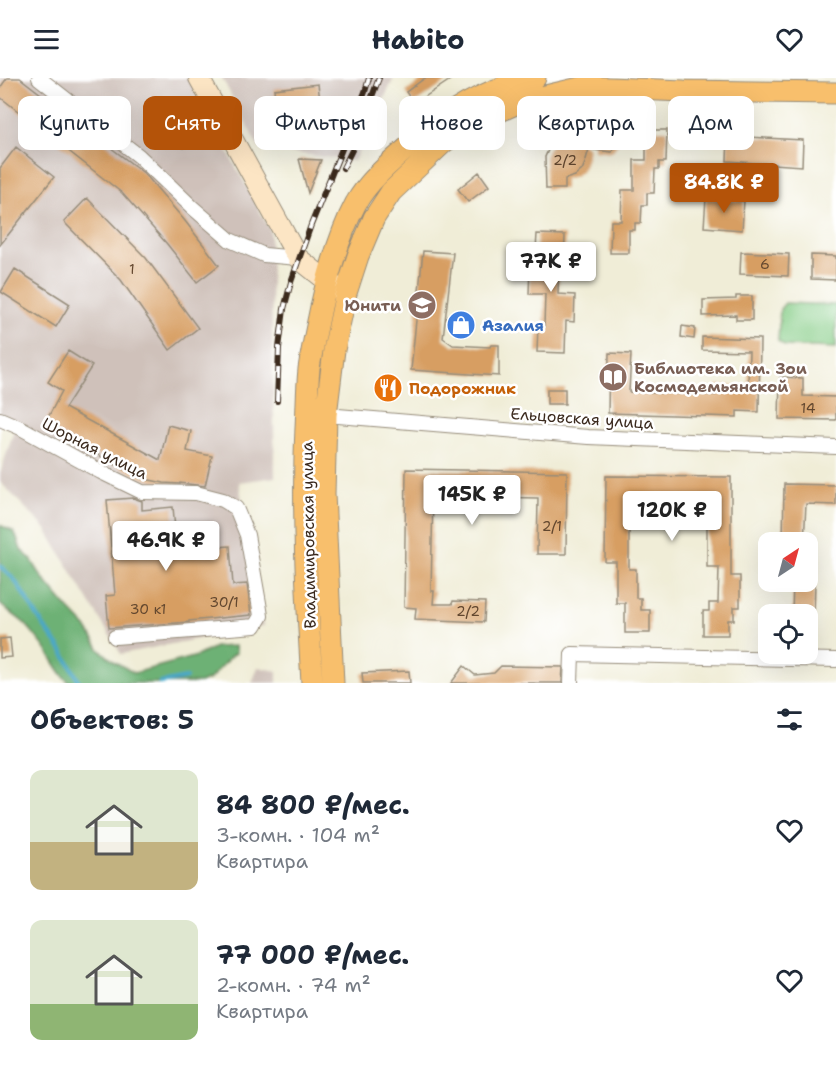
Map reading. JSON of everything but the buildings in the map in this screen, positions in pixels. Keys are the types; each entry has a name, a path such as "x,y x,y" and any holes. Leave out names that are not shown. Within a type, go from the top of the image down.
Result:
{"main road":[{"name":"Владимировская улица","path":"312,683 303,476 309,371 327,281 344,229 357,202 374,178 429,129 460,107 514,82 535,78"},
{"name":"Владимировская улица","path":"333,683 324,494 326,415 334,350 346,293 374,218 392,192 444,142 473,123 520,102 584,87 836,93"}],"street":[{"path":"39,78 140,156 192,207 230,240 264,255 298,258"},
{"path":"199,78 298,258 346,293"},
{"name":"Ельцовская улица","path":"326,415 588,437 836,447"},
{"name":"Шорная улица","path":"0,419 142,492 196,493 223,500 236,508 247,536 259,603 261,616 255,626 115,637"},
{"path":"571,683 572,654 836,660"}],"shaded area":[{"path":"0,78 188,78 198,96 143,96 143,150 227,150 270,230 275,477 239,482 263,626 121,654 45,528 0,482 0,474 14,430 0,425"},
{"path":"222,78 394,78 385,96 254,96 254,139 242,116 242,96 232,96"},
{"path":"274,150 359,150 354,161"},
{"path":"258,667 277,671 277,683 252,683"}],"green space":[{"path":"785,303 836,305 836,348 785,346 778,341 780,309"},
{"path":"0,525 14,532 21,550 31,559 42,577 86,627 100,650 134,673 197,656 215,647 235,646 236,653 210,679 200,683 70,683 28,627 0,604"}],"waterway":[{"path":"0,566 14,579 63,652 80,683"},
{"path":"160,683 186,678"}],"railway":[{"path":"277,401 279,348 284,309 291,282 369,78"},
{"path":"343,168 379,78"}],"place":[{"name":"Юнити","path":"422,305"},
{"name":"Азалия","path":"461,325"},
{"name":"Библиотека им. Зои Космодемьянской","path":"613,377"},
{"name":"Подорожник","path":"388,388"}]}
